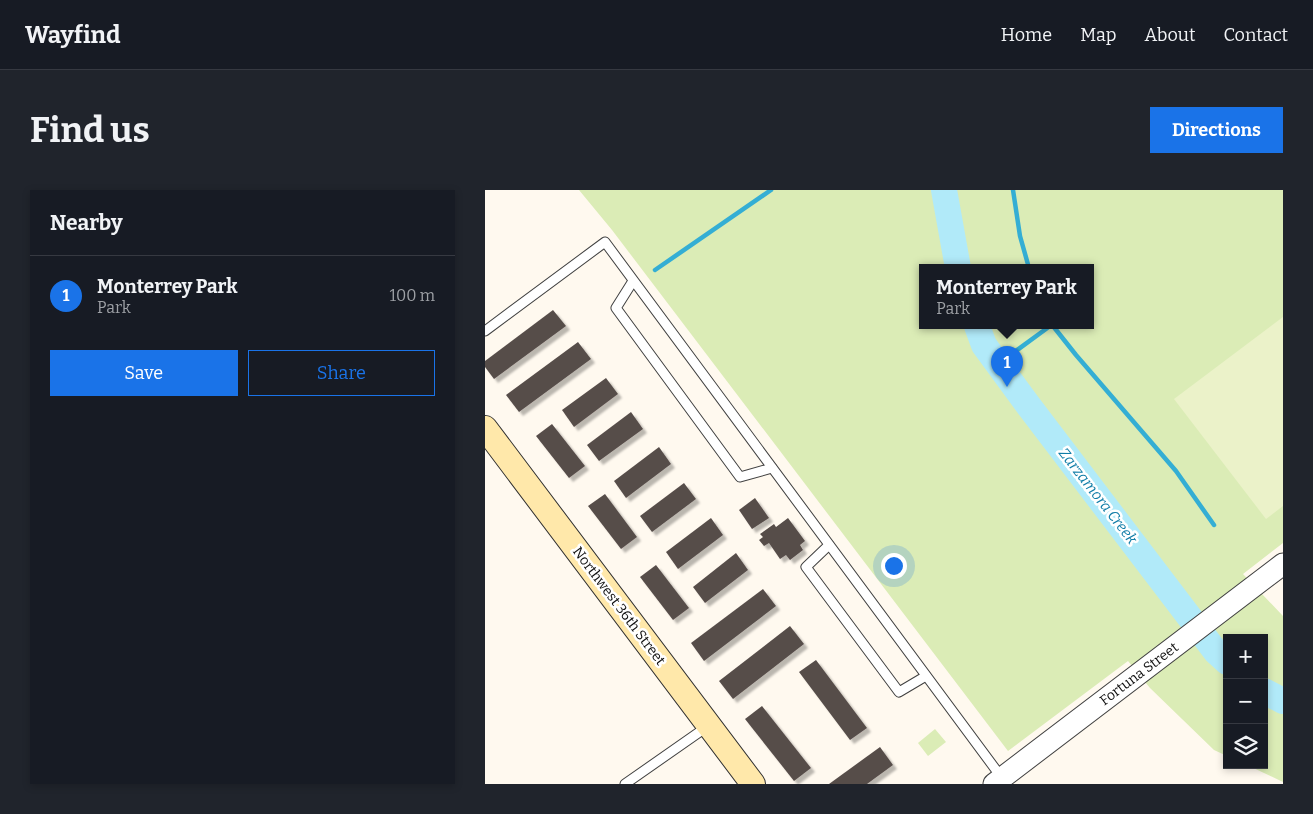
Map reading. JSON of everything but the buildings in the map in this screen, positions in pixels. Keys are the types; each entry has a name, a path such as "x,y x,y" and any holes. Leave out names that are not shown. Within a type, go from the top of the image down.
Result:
{"main road":[{"name":"Northwest 36th Street","path":"485,428 753,784"}],"street":[{"name":"Fortuna Street","path":"998,781 1283,564"}],"lane":[{"path":"486,327 605,242 983,752 998,781"},
{"path":"633,281 616,308 740,477 772,468"},
{"path":"829,545 806,567 899,692 926,676"},
{"path":"625,784 709,726"}],"green space":[{"path":"579,190 1283,190 1283,543 1243,574 1283,616 1283,782 1255,769 1268,769 1268,634 1223,634 1223,754 1214,750 1150,688 1128,661 1008,751 612,230"},
{"path":"1283,317 1283,506 1266,519 1174,399"},
{"path":"935,729 946,742 928,756 918,743"}],"waterway":[{"path":"655,270 771,190"},
{"name":"Zarzamora Creek","path":"944,190 957,264"},
{"path":"1013,190 1020,236 1028,264"},
{"name":"Zarzamora Creek","path":"978,329 984,345 1028,405 1216,652 1223,658"},
{"path":"998,364 1046,329"},
{"path":"1055,329 1176,471 1214,525"},
{"name":"Zarzamora Creek","path":"1268,693 1283,701"}],"place":[{"name":"Monterrey Park","path":"1007,387"}]}
